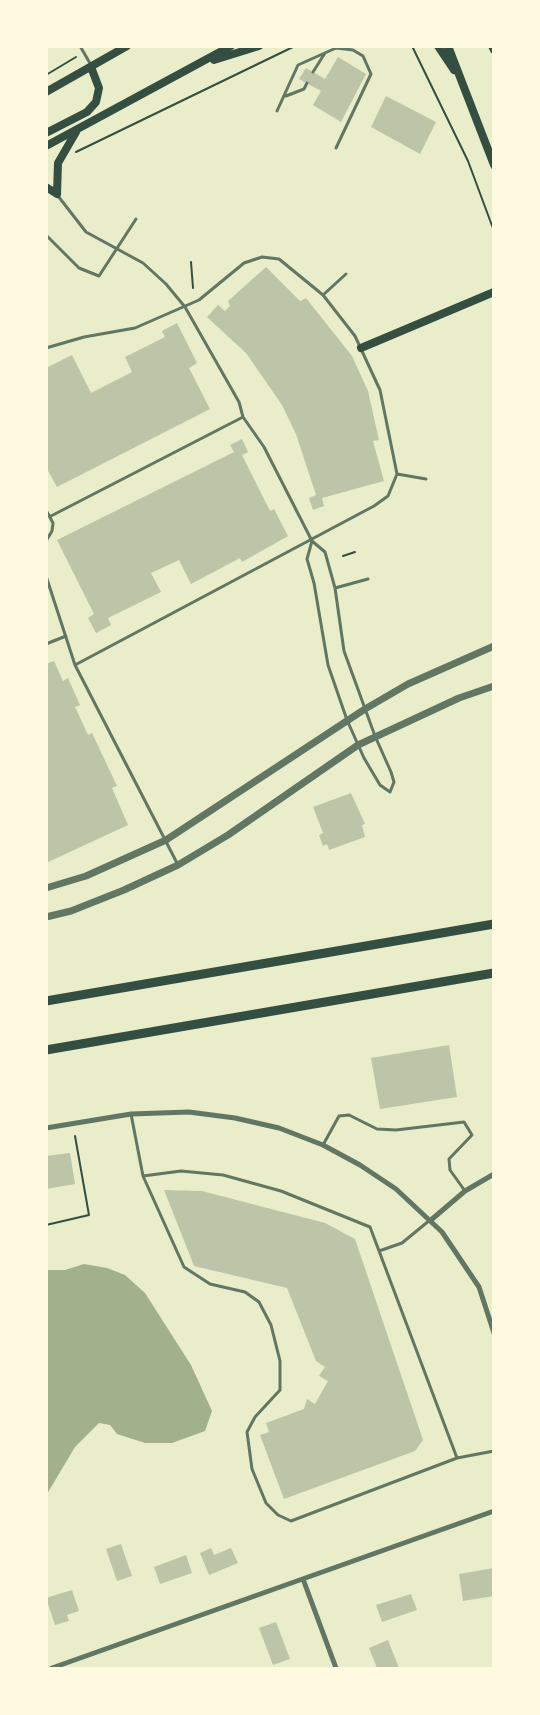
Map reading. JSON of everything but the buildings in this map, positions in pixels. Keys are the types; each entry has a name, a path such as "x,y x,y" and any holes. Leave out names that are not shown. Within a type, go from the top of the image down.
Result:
{"highway":[{"path":"46,1001 494,922"},
{"path":"46,1050 494,973"}],"main road":[{"path":"46,92 127,46"},
{"path":"46,146 231,46"},
{"path":"203,62 259,46"},
{"path":"438,46 462,82"},
{"path":"448,46 494,165"},
{"path":"46,133 87,112 96,102 99,88 91,67"},
{"path":"57,194 58,163 77,131"},
{"path":"46,187 57,194"},
{"path":"361,348 494,292"}],"street":[{"path":"46,888 86,876 166,840 365,709 408,684 494,646"},
{"path":"46,917 71,911 178,865 228,835 358,745 494,686"},
{"path":"46,1128 131,1114 189,1112 236,1118 279,1128 323,1145 360,1165 396,1189 431,1220 456,1248 479,1287 494,1333"},
{"path":"431,1220 465,1191 494,1174"},
{"path":"55,1668 494,1511"},
{"path":"303,1579 336,1668"}],"lane":[{"path":"80,46 91,67"},
{"path":"277,111 286,96 290,78 298,65 336,48 353,50 363,56 371,74 336,148"},
{"path":"313,72 326,52"},
{"path":"286,96 304,89 307,83"},
{"path":"57,194 72,217 86,232 119,249 154,272 185,307 239,402 243,417 264,447 312,541 325,552 334,588 344,651 375,736 391,772 394,782 390,792 380,785 358,745 328,665 314,583 307,559 312,541"},
{"path":"46,235 79,268 99,276 119,249 136,219"},
{"path":"46,348 84,337 135,328 199,300 244,263 262,257 279,259 323,295 355,336 381,396 397,474 387,496 312,541 75,665"},
{"path":"323,295 346,274"},
{"path":"51,516 243,417"},
{"path":"397,474 426,479"},
{"path":"46,510 51,516 52,531 46,541"},
{"path":"46,576 75,665 178,865"},
{"path":"334,588 368,579"},
{"path":"46,644 66,636"},
{"path":"131,1114 143,1176 184,1267 210,1284 245,1292 259,1302 271,1325 280,1361 280,1390 255,1417 248,1432 252,1469 266,1503 278,1515 291,1521 457,1458 494,1451"},
{"path":"323,1145 339,1116 349,1115 377,1129 396,1130 464,1122 472,1135 448,1159 450,1170 465,1191"},
{"path":"143,1176 181,1171 223,1175 281,1191 370,1227 457,1458"},
{"path":"379,1251 402,1243 431,1220"}],"path":[{"path":"58,163 101,138 295,46"},
{"path":"412,46 468,161 494,231"},
{"path":"46,75 82,51"},
{"path":"191,262 194,288"},
{"path":"343,556 355,552"},
{"path":"46,1225 90,1215 75,1136"}],"shaded area":[{"path":"84,1264 107,1268 125,1275 145,1293 191,1365 212,1411 205,1431 172,1443 145,1443 117,1434 110,1425 99,1423 75,1447 47,1494 47,1270 65,1270"}]}
